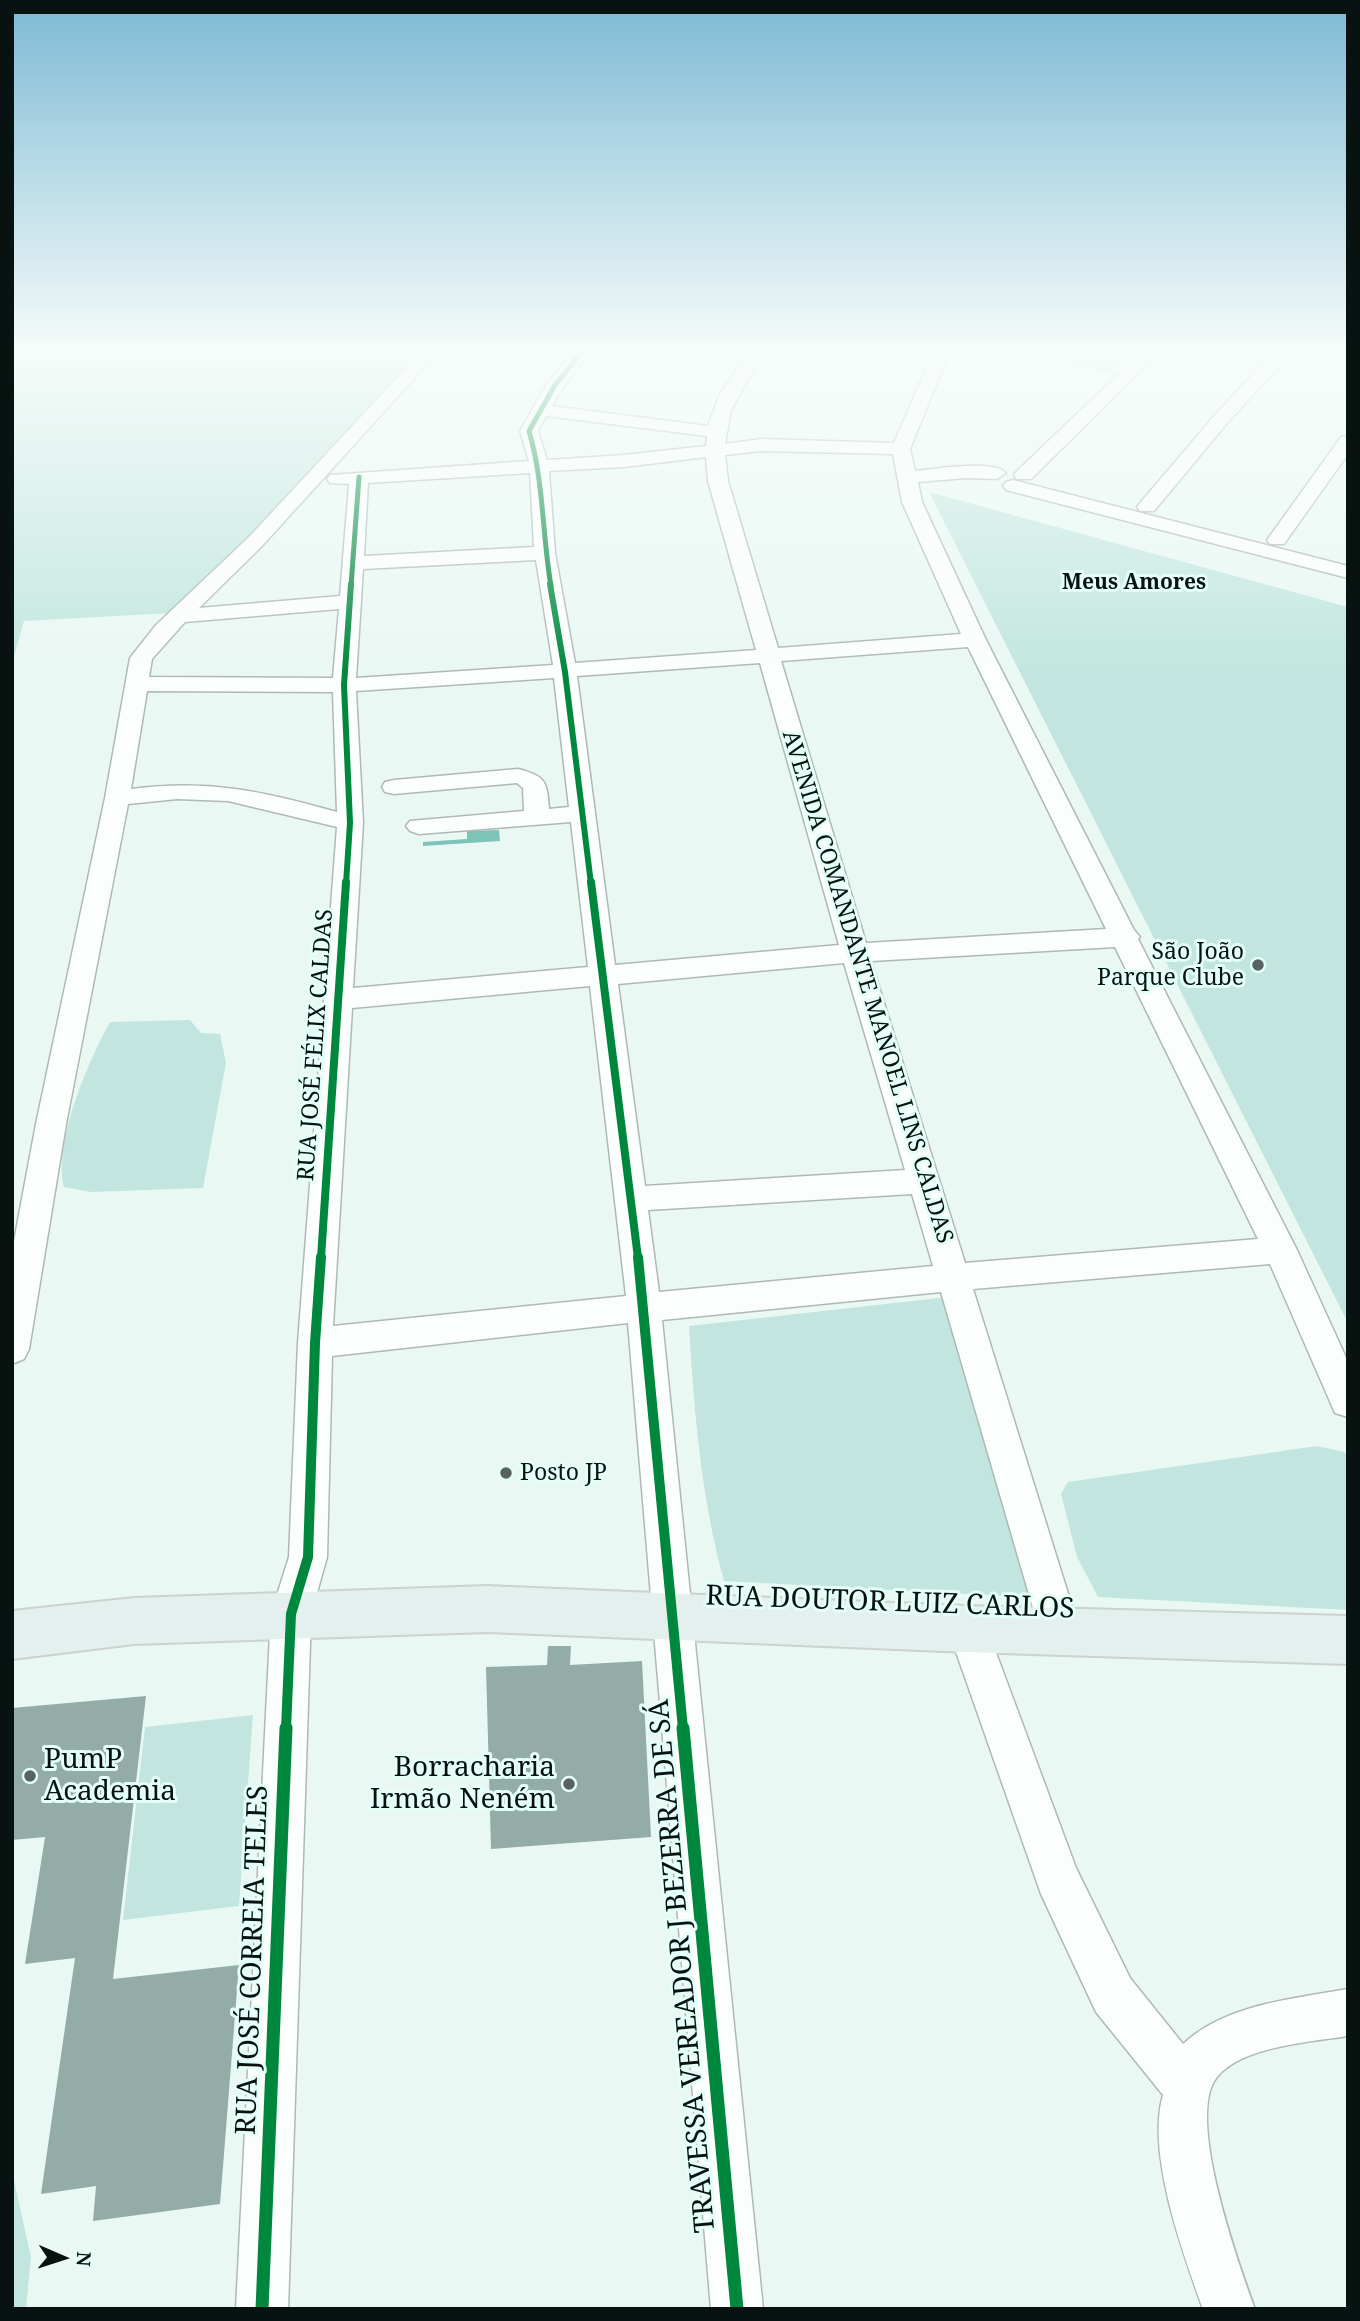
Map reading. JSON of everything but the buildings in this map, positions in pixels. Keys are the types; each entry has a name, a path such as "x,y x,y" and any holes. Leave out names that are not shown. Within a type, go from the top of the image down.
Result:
{"main road":[{"name":"RUA DOUTOR LUIZ CARLOS","path":"12,1635 134,1621 487,1609 968,1629 1348,1640"}],"street":[{"path":"12,1349 51,1124 117,798 141,658 154,640 335,456"},
{"name":"TRAVESSA VEREADOR J BEZERRA DE SÁ","path":"536,456 545,553 565,672 644,1306 737,2309"},
{"path":"313,480 624,461 646,456"},
{"name":"AVENIDA COMANDANTE MANOEL LINS CALDAS","path":"715,456 718,481 855,953 1060,1632"},
{"path":"902,456 912,502 975,640 1126,937 1280,1250 1348,1402"},
{"path":"1015,478 1039,456"},
{"path":"1147,507 1190,456"},
{"path":"1288,548 1339,456"},
{"path":"905,478 966,472 1015,478 1147,507 1252,540"},
{"name":"RUA JOSÉ FÉLIX CALDAS","path":"290,1614 308,1557 315,1343 351,823 344,685 359,477"},
{"path":"1015,478 1252,540 1348,559"},
{"path":"1288,548 1348,572"},
{"path":"354,562 545,553"},
{"path":"180,616 352,601"},
{"path":"135,684 344,685 565,672 768,654 975,640"},
{"path":"394,787 518,776 528,779 535,786 537,816"},
{"path":"117,798 159,792 211,792 265,800 351,823"},
{"path":"419,826 583,814"},
{"path":"340,999 855,953 1126,937"},
{"path":"631,1199 924,1181"},
{"path":"315,1343 644,1306 953,1276 1280,1250"},
{"name":"RUA JOSÉ CORREIA TELES","path":"262,2309 290,1614"},
{"path":"968,1629 1057,1878 1113,1995 1187,2087"},
{"path":"1229,2309 1188,2174 1182,2120 1187,2087 1199,2059 1236,2036 1348,2012"}],"shaded area":[{"path":"12,456 325,456 217,573 172,613 24,621 12,663"},
{"name":"São João Parque Clube","path":"929,492 1348,607 1348,1323"},
{"path":"499,830 500,841 423,846 423,842 467,839 467,831"},
{"path":"190,1020 201,1033 220,1034 226,1063 203,1188 91,1192 64,1187 63,1148 68,1126 83,1080 110,1022"},
{"path":"948,1297 1034,1595 1022,1597 724,1581 700,1454 689,1326"},
{"path":"1317,1446 1344,1452 1348,1456 1348,1610 1098,1597 1077,1557 1061,1494 1068,1482"},
{"path":"253,1715 239,1906 123,1920 145,1727"},
{"path":"12,2171 31,2257 26,2309 12,2309"}],"cycle path":[{"path":"536,456 545,553 565,672 644,1306 737,2309"},
{"path":"262,2309 291,1614 308,1557 315,1343 350,823 344,685 359,477"}],"place":[{"name":"São João Parque Clube","path":"1258,965"},
{"name":"Posto JP","path":"506,1473"},
{"name":"PumP Academia","path":"30,1776"},
{"name":"Borracharia Irmão Neném","path":"569,1784"}],"district":[{"name":"Meus Amores","path":"1134,583"}]}
